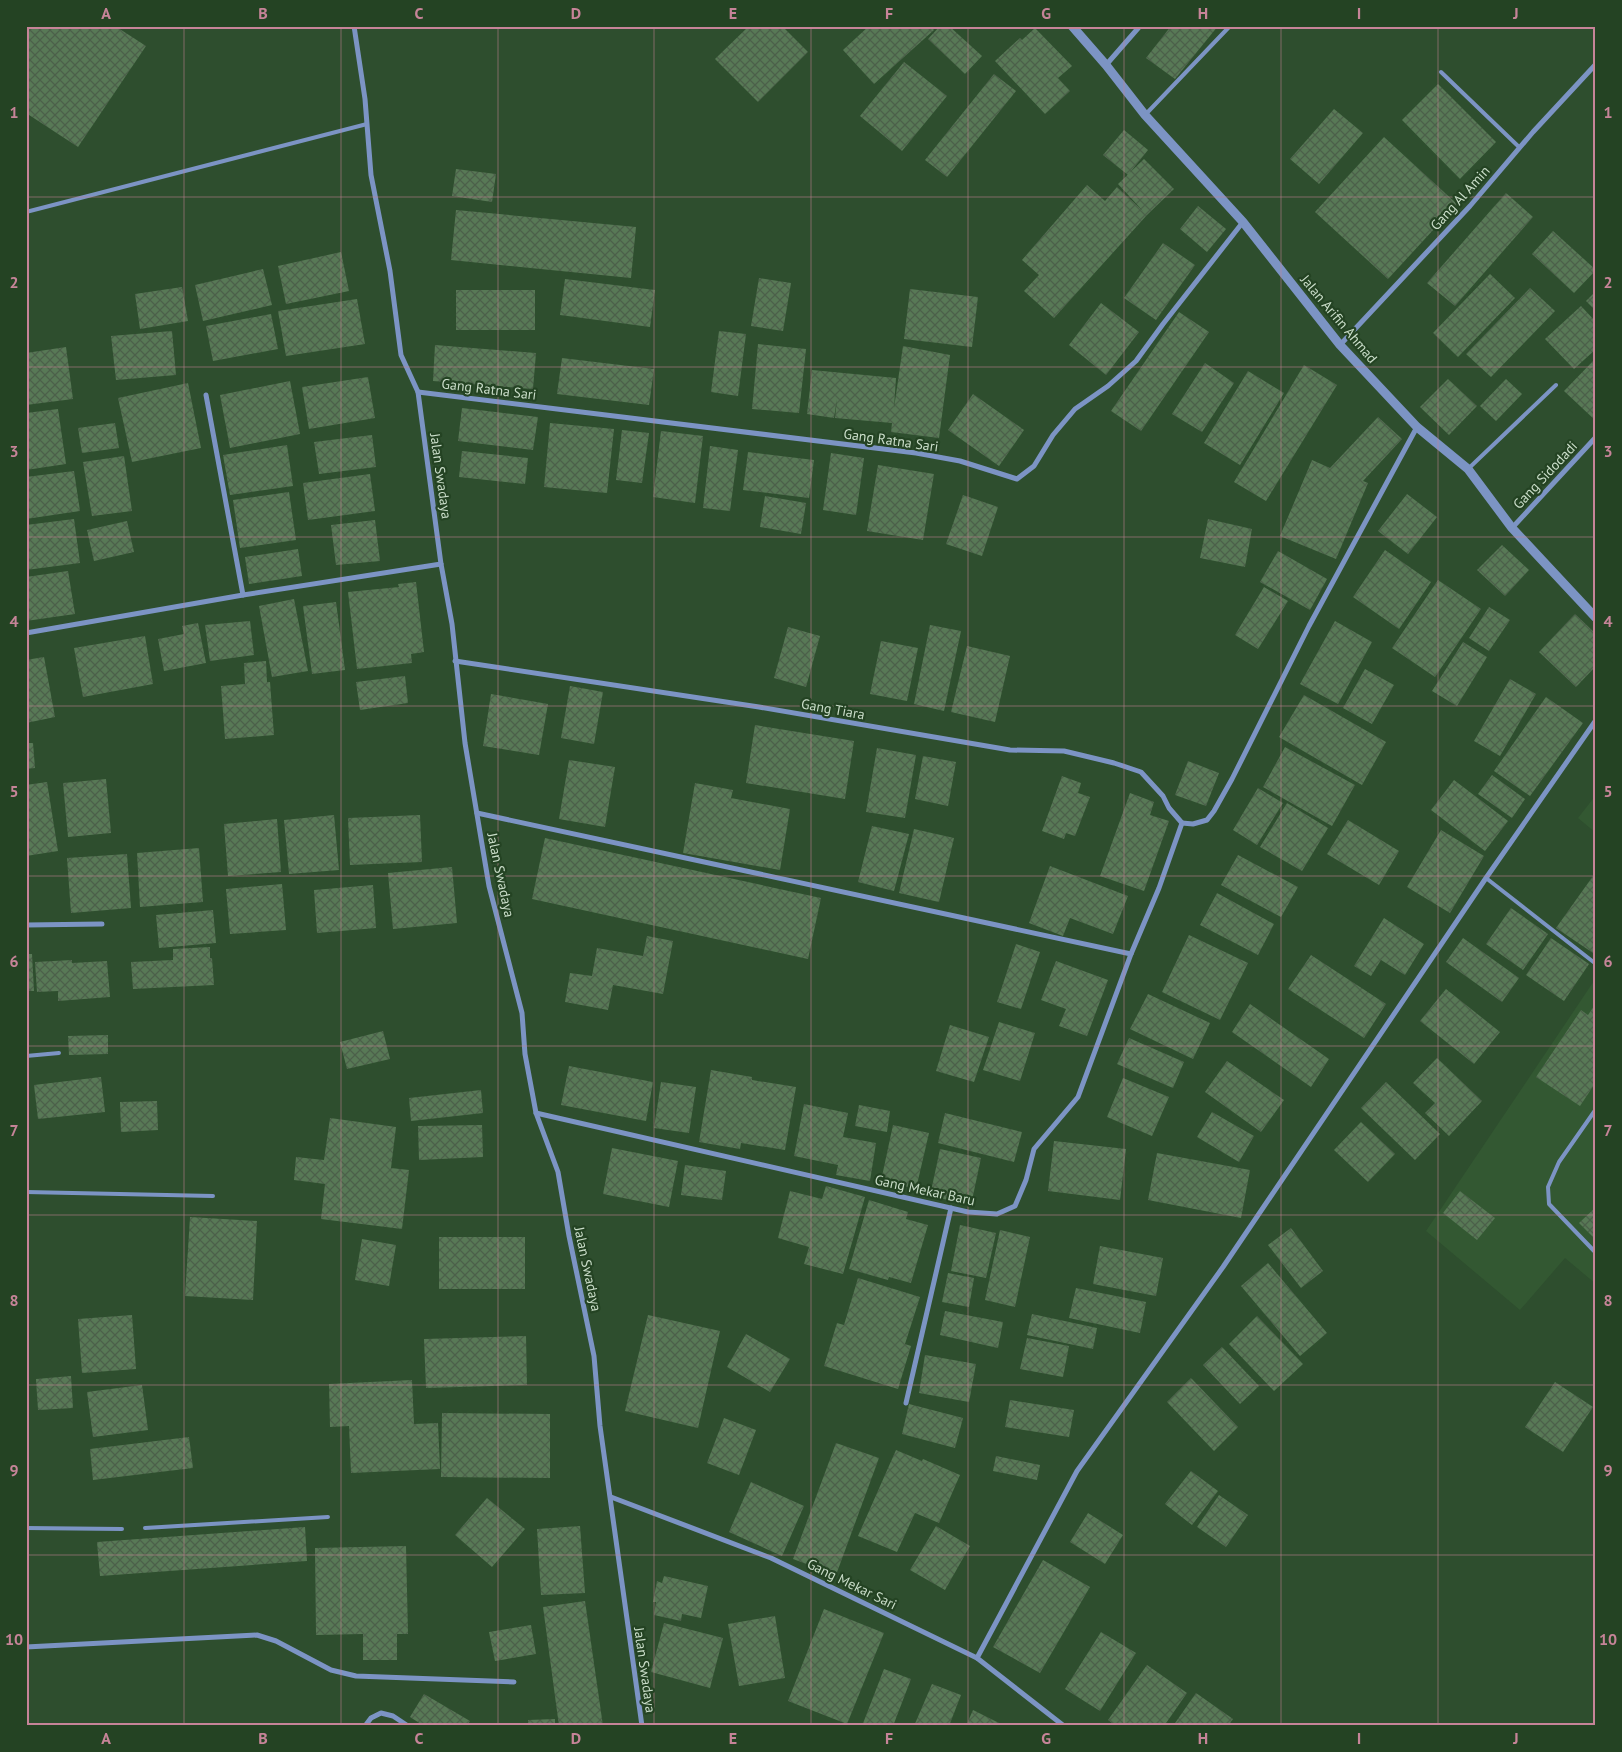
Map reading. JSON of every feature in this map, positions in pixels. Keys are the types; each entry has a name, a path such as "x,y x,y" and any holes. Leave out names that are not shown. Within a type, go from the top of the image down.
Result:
{"street":[{"name":"Jalan Swadaya","path":"354,26 365,99 371,175 390,271 401,355 418,392 441,564 452,624 465,743 489,886 522,1013 525,1054 536,1113 558,1172 594,1356 600,1426 642,1726"},
{"name":"Jalan Arifin Ahmad","path":"1072,26 1146,115 1243,222 1340,345 1417,427 1468,470 1512,528 1596,618"},
{"path":"1106,65 1140,26"},
{"name":"Gang Al Amin","path":"1340,345 1470,206 1520,147 1596,64"},
{"name":"Gang Ratna Sari","path":"418,392 916,453 960,461 1017,479 1034,466 1053,435 1075,409 1108,386 1136,361 1243,222"},
{"path":"206,395 243,595"},
{"path":"1182,823 1193,824 1208,820 1214,811 1309,626 1417,427"},
{"name":"Gang Sidodadi","path":"1512,528 1596,438"},
{"path":"26,633 243,595 441,564"},
{"name":"Gang Tiara","path":"455,661 759,708 1010,750 1064,751 1114,763 1141,772 1164,796 1169,808 1182,823"},
{"path":"977,1658 1077,1471 1222,1266 1596,720"},
{"path":"477,814 1132,954"},
{"name":"Gang Mekar Baru","path":"536,1113 968,1212 997,1214 1015,1206 1026,1180 1034,1149 1078,1097 1159,888 1182,823"},
{"path":"26,925 102,924"},
{"path":"906,1402 951,1208"},
{"name":"Gang Mekar Sari","path":"611,1497 771,1558 977,1658 1064,1726"},
{"path":"26,1647 257,1635 276,1641 331,1670 356,1676 514,1682"},
{"path":"365,1726 371,1718 381,1712 393,1716 408,1726"}],"lane":[{"path":"1146,115 1230,26"},
{"path":"1441,72 1520,147"},
{"path":"26,212 367,124"},
{"path":"1468,470 1556,385"},
{"path":"1486,878 1596,964"},
{"path":"26,1056 59,1052"},
{"path":"1596,1109 1559,1162 1548,1186 1549,1204 1596,1253"},
{"path":"26,1192 213,1196"},
{"path":"146,1528 328,1517"},
{"path":"26,1528 122,1529"}],"shaded area":[{"path":"1596,795 1596,833 1578,818"},
{"path":"1596,978 1596,1284 1565,1258 1520,1310 1426,1231"}],"building":[{"path":"26,26 115,26 146,46 78,147 26,113"},
{"path":"749,26 782,26 808,52 758,102 715,59"},
{"path":"869,26 930,26 934,30 874,84 843,50"},
{"path":"940,26 949,26 982,56 965,74 928,39"},
{"path":"1171,26 1218,26 1175,79 1146,58"},
{"path":"1035,28 1072,66 1058,78 1070,91 1045,114 995,61 1020,38 1022,40"},
{"path":"904,62 947,96 902,151 860,116"},
{"path":"994,74 1016,91 947,177 925,160"},
{"path":"1438,84 1496,142 1460,179 1402,120"},
{"path":"1334,109 1363,133 1319,184 1290,159"},
{"path":"1124,130 1148,150 1128,175 1103,155"},
{"path":"1384,137 1457,204 1388,279 1315,212"},
{"path":"1144,159 1174,189 1147,215 1054,318 1024,291 1039,275 1022,260 1087,185 1105,201 1117,187 1143,211 1118,184"},
{"path":"456,169 496,174 492,202 452,196"},
{"path":"1506,193 1533,217 1455,306 1427,283"},
{"path":"1198,206 1226,229 1207,252 1180,229"},
{"path":"456,210 636,227 631,278 451,260"},
{"path":"1553,231 1596,270 1574,293 1532,254"},
{"path":"1163,243 1195,265 1156,320 1124,298"},
{"path":"341,252 349,291 286,304 278,266"},
{"path":"263,269 272,305 203,321 195,285"},
{"path":"1490,274 1515,298 1458,357 1433,333"},
{"path":"759,278 791,283 783,331 751,326"},
{"path":"565,279 655,290 650,327 560,315"},
{"path":"182,287 188,321 140,329 135,294"},
{"path":"1530,288 1555,311 1491,377 1466,354"},
{"path":"910,289 978,297 972,347 904,339"},
{"path":"456,290 535,290 535,330 456,330"},
{"path":"1596,291 1596,311 1586,301"},
{"path":"357,299 365,344 286,356 278,311"},
{"path":"1101,303 1139,332 1106,375 1069,345"},
{"path":"1581,306 1596,322 1596,349 1574,369 1545,339"},
{"path":"1179,312 1209,332 1141,431 1111,411"},
{"path":"271,314 278,349 213,361 206,326"},
{"path":"172,331 176,375 116,380 111,336"},
{"path":"719,331 746,334 738,396 711,392"},
{"path":"758,344 806,349 799,413 752,409"},
{"path":"435,345 536,353 533,389 433,381"},
{"path":"903,346 950,355 939,438 891,432 892,423 835,418 837,399 834,418 807,414 812,370 896,378 894,408"},
{"path":"66,347 73,399 26,405 26,353"},
{"path":"562,358 654,369 649,405 557,394"},
{"path":"1596,358 1596,421 1564,391"},
{"path":"1205,363 1234,383 1202,432 1172,414"},
{"path":"1304,365 1337,385 1266,501 1234,482"},
{"path":"1248,371 1284,393 1240,465 1204,443"},
{"path":"368,377 375,418 309,429 302,387"},
{"path":"1448,379 1477,406 1449,435 1420,407"},
{"path":"1506,379 1522,394 1496,421 1480,406"},
{"path":"290,381 300,434 230,448 220,395"},
{"path":"188,383 201,448 132,462 118,398"},
{"path":"973,394 1024,430 999,466 948,430"},
{"path":"462,408 538,417 533,450 458,441"},
{"path":"58,409 66,464 26,470 26,413"},
{"path":"1378,417 1402,439 1363,481 1368,483 1336,559 1280,536 1312,460 1330,468"},
{"path":"115,423 119,448 82,453 78,428"},
{"path":"550,423 614,429 607,493 544,487"},
{"path":"622,430 649,433 642,483 616,480"},
{"path":"661,431 703,436 695,503 653,497"},
{"path":"372,435 376,467 319,474 314,442"},
{"path":"287,445 293,486 230,495 223,455"},
{"path":"710,446 738,450 730,511 703,508"},
{"path":"462,451 528,458 525,484 459,477"},
{"path":"748,452 814,460 809,498 743,490"},
{"path":"831,453 864,458 856,515 823,510"},
{"path":"124,456 132,511 92,516 83,462"},
{"path":"878,465 934,474 923,540 867,531"},
{"path":"74,471 80,511 26,519 26,477"},
{"path":"370,474 375,511 308,520 303,483"},
{"path":"289,492 296,540 240,548 233,500"},
{"path":"1407,494 1437,517 1408,554 1378,531"},
{"path":"963,495 998,507 982,556 946,544"},
{"path":"765,496 806,503 801,534 760,527"},
{"path":"74,519 80,563 26,570 26,525"},
{"path":"1208,519 1252,529 1245,567 1200,558"},
{"path":"375,520 380,561 336,565 331,525"},
{"path":"127,521 134,552 94,561 87,530"},
{"path":"1502,545 1529,570 1505,596 1477,570"},
{"path":"298,549 302,576 249,584 245,557"},
{"path":"1385,550 1431,582 1399,629 1353,597"},
{"path":"1278,551 1327,579 1310,610 1260,582"},
{"path":"68,571 75,614 26,621 26,577"},
{"path":"1438,580 1481,609 1435,677 1392,648"},
{"path":"416,582 424,652 411,654 412,663 357,669 348,592 399,587 398,584"},
{"path":"1264,587 1288,601 1258,649 1235,635"},
{"path":"294,599 308,671 272,677 259,606"},
{"path":"336,602 345,670 312,674 303,606"},
{"path":"1489,607 1510,620 1489,651 1469,638"},
{"path":"1575,614 1596,634 1596,666 1576,687 1539,652"},
{"path":"250,621 254,655 210,661 205,625"},
{"path":"1335,621 1372,642 1338,704 1300,684"},
{"path":"198,623 206,663 164,671 158,639 184,634 182,626"},
{"path":"930,625 961,631 944,711 914,704"},
{"path":"788,627 820,636 806,687 774,678"},
{"path":"145,636 153,684 83,697 74,648"},
{"path":"881,641 918,648 907,701 870,694"},
{"path":"1463,642 1487,657 1457,706 1432,691"},
{"path":"967,646 1010,656 995,722 951,712"},
{"path":"44,657 55,717 26,723 26,660"},
{"path":"266,661 267,682 270,682 274,735 225,739 221,686 245,684 244,663"},
{"path":"1365,669 1394,685 1372,724 1343,708"},
{"path":"405,676 408,703 360,710 356,682"},
{"path":"1510,679 1536,694 1500,756 1474,741"},
{"path":"570,686 603,692 594,744 561,738"},
{"path":"491,694 548,704 539,755 483,746"},
{"path":"1304,695 1386,742 1362,785 1279,737"},
{"path":"1546,697 1583,723 1530,796 1494,771"},
{"path":"755,725 854,741 845,799 746,783"},
{"path":"26,743 33,743 35,768 26,769"},
{"path":"1285,747 1355,785 1332,826 1263,787"},
{"path":"877,748 916,755 905,818 866,812"},
{"path":"923,756 956,762 948,806 915,799"},
{"path":"569,760 615,767 605,827 559,819"},
{"path":"1188,761 1219,773 1206,806 1175,795"},
{"path":"1492,775 1525,799 1512,818 1478,794"},
{"path":"1062,776 1081,783 1078,793 1090,797 1075,836 1066,833 1064,839 1042,831"},
{"path":"106,779 111,833 68,837 63,783"},
{"path":"1454,780 1508,821 1485,851 1431,810"},
{"path":"47,782 58,851 26,856 26,785"},
{"path":"695,783 733,790 731,798 790,809 780,870 683,853"},
{"path":"1258,788 1283,803 1257,845 1233,830"},
{"path":"1130,793 1154,802 1150,815 1169,821 1144,891 1100,876"},
{"path":"1287,803 1328,828 1302,871 1260,847"},
{"path":"334,815 339,870 289,874 284,820"},
{"path":"420,815 422,862 350,865 348,818"},
{"path":"277,819 281,872 228,876 224,824"},
{"path":"1348,820 1399,851 1379,885 1327,854"},
{"path":"872,826 909,834 894,891 858,882"},
{"path":"914,829 954,838 939,902 899,893"},
{"path":"1441,830 1484,856 1450,913 1407,887"},
{"path":"545,838 821,898 808,959 532,899"},
{"path":"199,848 203,902 140,907 137,853"},
{"path":"127,854 131,908 71,913 67,858"},
{"path":"1238,855 1298,887 1281,917 1221,885"},
{"path":"1050,866 1128,896 1113,934 1070,918 1063,936 1029,923"},
{"path":"452,867 457,923 393,929 388,873"},
{"path":"1593,876 1596,878 1596,955 1556,928"},
{"path":"282,884 286,930 230,934 226,889"},
{"path":"373,885 376,928 317,933 314,890"},
{"path":"1217,893 1274,924 1258,955 1200,925"},
{"path":"1511,908 1548,934 1523,970 1486,944"},
{"path":"213,910 216,943 159,948 156,915"},
{"path":"1384,918 1424,944 1405,975 1381,960 1371,976 1354,966"},
{"path":"1189,935 1248,963 1220,1020 1162,992"},
{"path":"647,936 673,941 663,994 613,985 608,1010 565,1002 570,973 592,976 597,948 643,956"},
{"path":"1463,938 1519,978 1502,1002 1446,962"},
{"path":"1551,938 1589,964 1564,1001 1526,975"},
{"path":"1016,944 1040,952 1021,1009 997,1002"},
{"path":"210,947 214,985 133,989 131,962 173,960 173,949"},
{"path":"26,954 32,954 34,991 26,991"},
{"path":"1311,955 1386,1004 1364,1038 1288,989"},
{"path":"72,960 72,963 107,961 110,997 58,1001 58,991 37,992 35,962"},
{"path":"1056,961 1108,980 1087,1036 1059,1026 1066,1009 1041,1000"},
{"path":"1446,989 1500,1032 1474,1064 1420,1021"},
{"path":"1148,994 1210,1023 1193,1059 1130,1029"},
{"path":"1596,1003 1596,1082 1580,1106 1536,1077 1581,1010 1588,1015"},
{"path":"1250,1004 1329,1059 1311,1087 1232,1032"},
{"path":"999,1022 1035,1033 1020,1081 983,1070"},
{"path":"950,1025 989,1037 974,1082 936,1071"},
{"path":"383,1031 390,1059 347,1069 340,1042"},
{"path":"108,1035 108,1054 69,1055 68,1036"},
{"path":"1129,1038 1184,1062 1173,1088 1117,1064"},
{"path":"1437,1058 1482,1101 1449,1136 1425,1113 1435,1103 1413,1083"},
{"path":"1227,1061 1284,1100 1261,1132 1205,1092"},
{"path":"569,1066 653,1082 646,1121 561,1105"},
{"path":"711,1070 752,1077 752,1080 796,1087 785,1150 741,1143 740,1149 699,1142"},
{"path":"101,1077 105,1112 38,1119 34,1085"},
{"path":"1123,1078 1169,1097 1152,1136 1107,1117"},
{"path":"661,1082 696,1087 689,1133 654,1128"},
{"path":"1386,1082 1440,1134 1415,1160 1361,1108"},
{"path":"481,1090 483,1113 411,1121 409,1098"},
{"path":"157,1101 158,1130 121,1132 120,1102"},
{"path":"804,1104 848,1113 843,1137 876,1143 870,1181 836,1175 838,1165 794,1156"},
{"path":"859,1105 890,1111 887,1132 855,1126"},
{"path":"1212,1112 1254,1136 1239,1162 1197,1137"},
{"path":"945,1113 1022,1132 1014,1162 938,1143"},
{"path":"330,1118 396,1127 391,1168 409,1170 402,1229 321,1219 325,1184 294,1180 296,1157 324,1160"},
{"path":"1361,1122 1395,1154 1368,1182 1334,1150"},
{"path":"482,1125 483,1157 419,1160 418,1126"},
{"path":"893,1125 929,1133 916,1189 881,1181"},
{"path":"1054,1141 1126,1149 1120,1200 1048,1191"},
{"path":"612,1148 678,1161 669,1207 603,1194"},
{"path":"940,1149 981,1158 971,1205 930,1196"},
{"path":"1157,1153 1250,1170 1241,1218 1148,1200"},
{"path":"685,1165 726,1171 722,1200 681,1195"},
{"path":"826,1186 865,1197 843,1274 804,1264 809,1247 778,1238 790,1191 822,1199"},
{"path":"1460,1191 1495,1218 1477,1240 1443,1213"},
{"path":"869,1200 908,1212 906,1219 928,1225 911,1283 889,1277 888,1280 849,1269"},
{"path":"1596,1207 1596,1240 1579,1223"},
{"path":"190,1217 257,1221 253,1300 185,1296"},
{"path":"960,1225 996,1233 986,1278 951,1271"},
{"path":"1291,1228 1323,1271 1301,1288 1268,1245"},
{"path":"1000,1230 1030,1237 1015,1307 985,1300"},
{"path":"439,1237 525,1237 525,1289 439,1289"},
{"path":"362,1239 396,1245 389,1286 355,1280"},
{"path":"1100,1246 1163,1258 1156,1296 1093,1284"},
{"path":"1268,1263 1327,1333 1300,1356 1241,1286"},
{"path":"948,1273 974,1278 969,1307 942,1302"},
{"path":"858,1278 920,1297 905,1344 911,1346 898,1389 824,1366 837,1323 844,1325"},
{"path":"1076,1288 1146,1302 1140,1333 1069,1318"},
{"path":"945,1311 1003,1322 998,1348 940,1335"},
{"path":"1032,1314 1097,1328 1093,1349 1027,1335"},
{"path":"132,1315 136,1369 82,1373 78,1319"},
{"path":"648,1315 720,1331 698,1428 625,1411"},
{"path":"1257,1316 1303,1364 1274,1391 1229,1344"},
{"path":"746,1334 790,1359 770,1392 727,1367"},
{"path":"526,1336 527,1385 426,1388 424,1339"},
{"path":"1027,1338 1069,1346 1063,1377 1020,1369"},
{"path":"1222,1347 1259,1386 1240,1404 1203,1365"},
{"path":"925,1355 976,1364 969,1402 919,1393"},
{"path":"71,1376 73,1408 38,1410 36,1379"},
{"path":"1191,1378 1238,1427 1214,1451 1167,1402"},
{"path":"412,1380 414,1424 438,1423 440,1469 351,1473 349,1426 330,1427 329,1384"},
{"path":"1555,1382 1593,1407 1563,1452 1525,1427"},
{"path":"142,1385 148,1430 93,1437 87,1392"},
{"path":"1010,1400 1074,1410 1069,1437 1005,1427"},
{"path":"909,1404 963,1418 955,1448 902,1434"},
{"path":"442,1413 550,1414 550,1478 441,1477"},
{"path":"724,1418 756,1430 739,1475 707,1463"},
{"path":"189,1437 193,1468 93,1480 90,1449"},
{"path":"836,1443 879,1458 836,1575 793,1559"},
{"path":"896,1450 960,1475 939,1523 915,1513 897,1552 858,1536"},
{"path":"996,1456 1040,1465 1037,1480 993,1471"},
{"path":"1191,1471 1218,1491 1192,1525 1165,1504"},
{"path":"751,1482 804,1506 782,1556 729,1532"},
{"path":"1219,1495 1248,1515 1226,1547 1197,1527"},
{"path":"487,1498 525,1529 492,1567 455,1535"},
{"path":"1088,1513 1123,1535 1105,1564 1070,1542"},
{"path":"580,1526 585,1593 541,1595 537,1529"},
{"path":"936,1526 970,1546 945,1590 910,1570"},
{"path":"305,1527 307,1561 100,1576 97,1542"},
{"path":"406,1546 408,1634 397,1634 397,1660 363,1660 363,1634 316,1635 315,1548"},
{"path":"1043,1560 1090,1587 1040,1673 993,1647"},
{"path":"664,1576 708,1586 701,1618 682,1614 681,1621 654,1615 656,1602 653,1602 657,1581 662,1583"},
{"path":"585,1601 603,1726 559,1726 543,1607"},
{"path":"824,1609 884,1633 847,1724 788,1701"},
{"path":"775,1616 785,1678 739,1686 728,1624"},
{"path":"664,1623 723,1638 710,1688 651,1672"},
{"path":"531,1625 536,1654 495,1661 489,1632"},
{"path":"1101,1632 1136,1653 1100,1711 1065,1689"},
{"path":"1147,1665 1187,1693 1164,1726 1116,1726 1108,1720"},
{"path":"884,1669 911,1679 893,1726 862,1726"},
{"path":"932,1684 961,1695 949,1726 914,1726"},
{"path":"1196,1693 1233,1719 1228,1726 1173,1726"},
{"path":"424,1694 470,1721 467,1726 424,1726 410,1717"},
{"path":"973,1710 1001,1724 1000,1726 966,1726"},
{"path":"555,1719 555,1726 528,1726 528,1720"}]}
